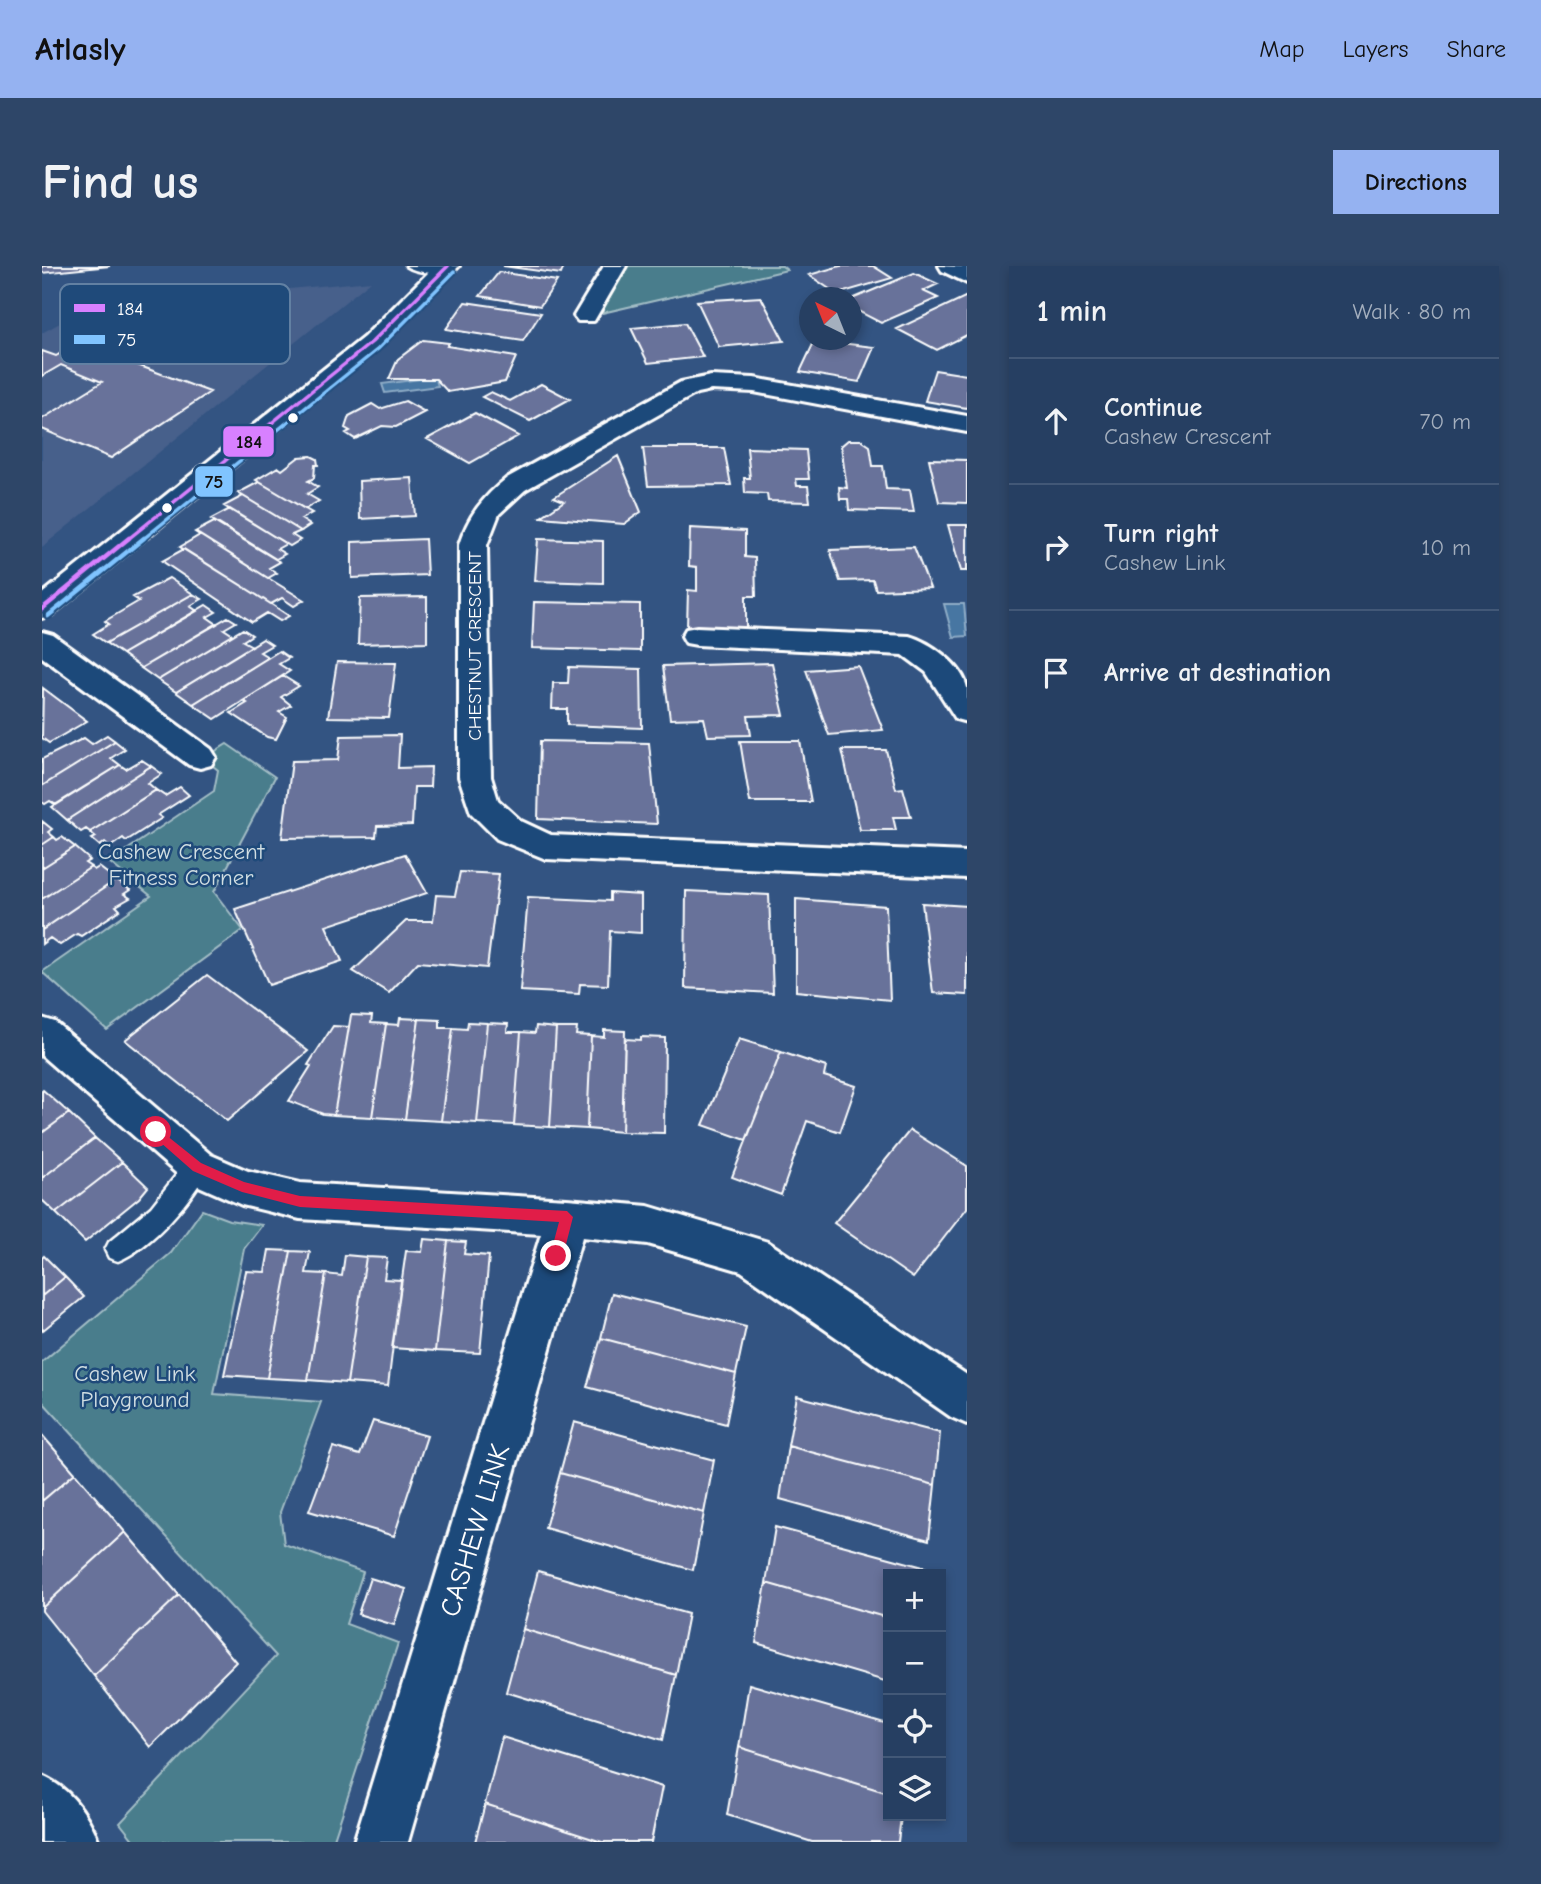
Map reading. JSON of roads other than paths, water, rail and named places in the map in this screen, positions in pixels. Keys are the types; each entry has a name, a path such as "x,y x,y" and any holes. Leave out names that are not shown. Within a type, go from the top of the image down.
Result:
{"street":[{"path":"72,553 341,339 419,266"},
{"path":"586,316 615,266"},
{"path":"950,266 967,276"},
{"path":"42,609 372,342 447,268"},
{"name":"CHESTNUT CRESCENT","path":"967,424 754,385 711,383 690,387 516,484 494,502 479,522 473,545 475,777 483,805 509,830 547,847 967,865"},
{"path":"696,636 909,646 920,650 936,663 967,712"},
{"path":"42,642 200,757"},
{"path":"42,1033 197,1167 242,1187 300,1201 567,1217 648,1225 753,1256 819,1298 967,1402"},
{"name":"CASHEW LINK","path":"381,1842 567,1217"},
{"path":"42,1803 72,1842"}],"lane":[{"path":"413,266 447,268"},
{"path":"118,1250 160,1216 197,1167"}],"park label":[{"name":"Cashew Crescent Fitness Corner","path":"181,864"},
{"name":"Cashew Link Playground","path":"135,1386"}]}
